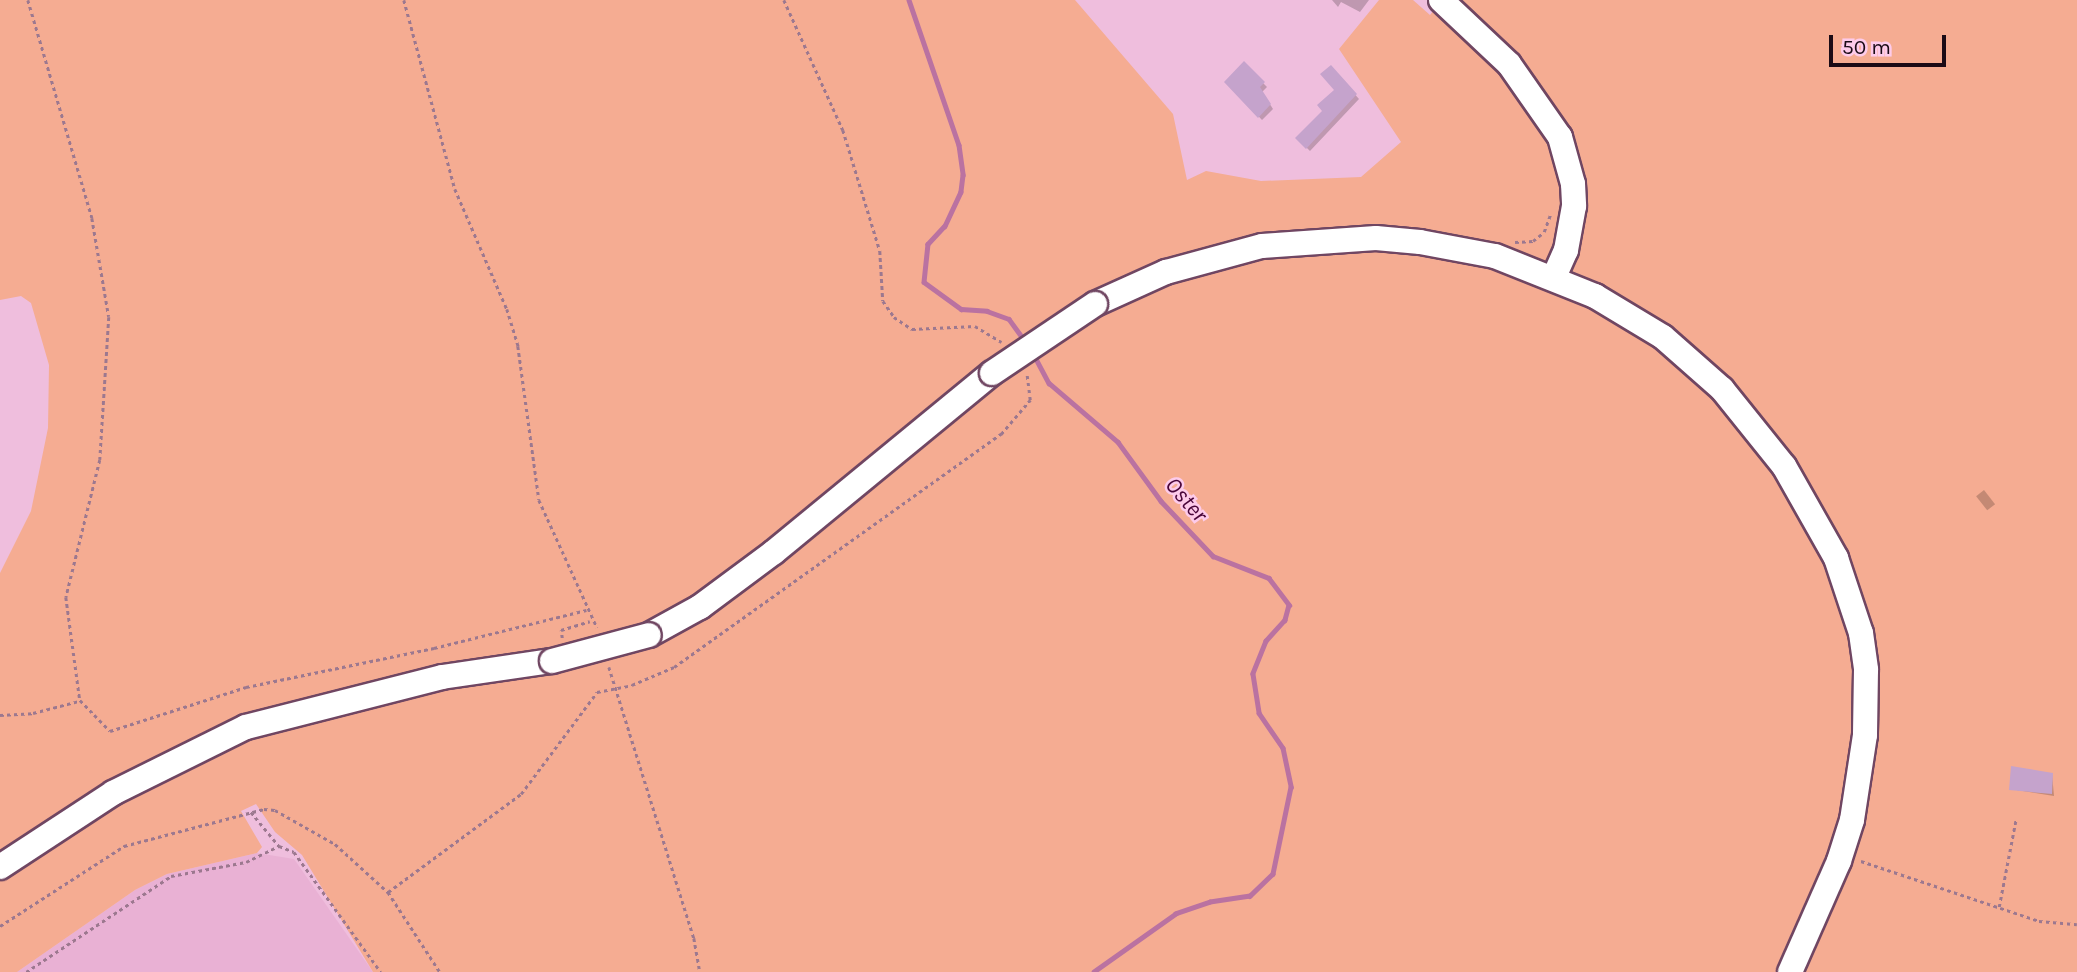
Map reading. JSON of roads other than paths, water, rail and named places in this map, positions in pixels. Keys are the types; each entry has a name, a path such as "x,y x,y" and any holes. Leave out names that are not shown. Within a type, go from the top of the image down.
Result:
{"main road":[{"path":"1441,0 1509,64 1560,137 1573,184 1574,206 1566,250 1554,277"},
{"path":"0,867 113,793 246,727 402,686 552,661 649,635 700,607 756,566 992,373 1095,304 1166,272 1217,256 1319,240 1420,242 1494,256 1554,277 1663,337 1722,389 1784,466 1836,558 1861,634 1867,691 1860,779 1842,852 1790,972"}],"waterway":[{"name":"Oster","path":"909,0 959,145 963,175 961,192 945,226 928,244 924,282 961,309 987,311 1009,319 1026,342"},
{"name":"Oster","path":"1034,355 1049,383 1118,442 1161,501 1213,556 1269,578 1289,605 1285,620 1266,641 1253,674 1259,713 1283,748 1291,787 1273,874 1250,896 1210,902 1176,914 1094,972"}]}
